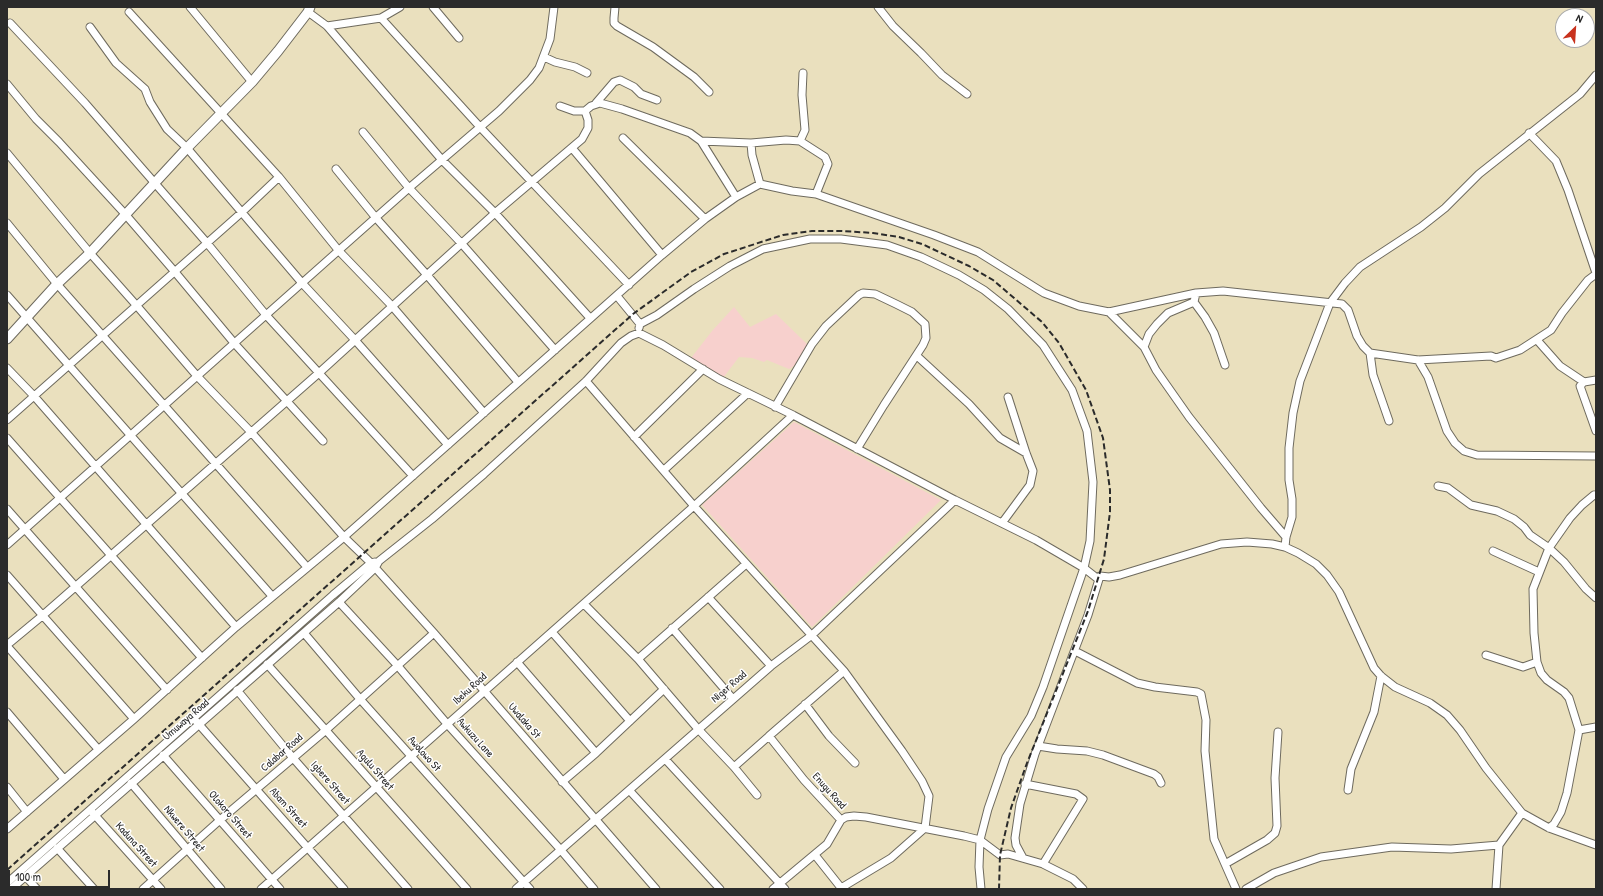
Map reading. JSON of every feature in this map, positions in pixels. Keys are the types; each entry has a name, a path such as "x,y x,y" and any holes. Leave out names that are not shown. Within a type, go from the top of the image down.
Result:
{"main road":[{"path":"7,339 57,284 90,253 187,148 252,82 309,10"}],"street":[{"path":"190,7 252,82"},
{"path":"327,26 381,18 400,7"},
{"path":"433,7 459,38"},
{"path":"7,545 164,404 235,344 409,188 480,127 530,80 539,68 550,39 554,7"},
{"path":"615,7 614,23 617,26 688,72 709,92"},
{"path":"878,7 893,26 942,75 967,94"},
{"path":"309,10 327,26 442,160 495,213 590,318"},
{"path":"129,12 279,178 339,250 392,306 484,413"},
{"path":"381,18 480,127 629,286"},
{"path":"10,23 85,103 207,243 266,315 320,372 413,476"},
{"path":"90,27 116,63 145,89 150,102 167,129 187,148 302,283 355,340 448,445"},
{"path":"544,57 576,67 587,73"},
{"path":"800,141 804,130 802,95 803,73"},
{"path":"1286,547 1286,537 1292,517 1292,499 1289,480 1289,448 1293,413 1300,381 1330,303 1345,283 1360,268 1421,227 1439,213 1478,174 1580,94 1596,75"},
{"path":"560,106 574,111 585,112 596,103 614,82 620,80 634,87 641,94 657,100"},
{"path":"7,84 36,119 125,214 235,344 323,441"},
{"path":"596,103 622,109 690,133 701,141 736,197"},
{"path":"98,750 7,645 320,372 495,213 582,139 588,128 588,120 585,112"},
{"path":"362,132 409,188 462,244 555,350"},
{"path":"7,830 167,690 236,627 344,537 590,318 629,286 662,255 705,219 736,197 760,184 792,191 816,194 934,235 978,252 1044,293 1079,306 1109,312 1196,293 1223,291 1342,304 1348,310 1357,336 1363,346 1370,353 1418,360 1491,356 1496,358 1520,350 1551,330 1562,313 1588,280 1596,274 1568,190 1556,161 1529,134"},
{"path":"623,138 705,219"},
{"path":"701,141 751,143 786,140 800,141 825,157 828,164 816,194"},
{"path":"751,143 752,155 760,184"},
{"path":"572,148 662,255"},
{"name":"Uwalaka St","path":"7,154 90,253 197,376 251,432 344,537 373,565 434,633 656,889"},
{"path":"336,169 376,218 518,382"},
{"path":"7,420 137,306 279,178"},
{"path":"7,223 57,284 307,567"},
{"path":"640,324 657,315 730,266 763,249 810,239 841,239 887,245 921,257 959,275 984,290 1008,309 1043,345 1072,390 1087,430 1093,482 1090,541 1084,568 1043,688 1031,716 1006,757 997,780 980,840 979,867 981,889"},
{"path":"775,407 812,344 826,326 859,295 863,293 875,294 912,312 925,324 926,338 923,346 857,449"},
{"path":"1196,293 1194,302 1214,333 1225,365"},
{"path":"7,295 272,596"},
{"path":"617,296 640,324 639,333"},
{"path":"1144,347 1149,334 1168,314 1194,302"},
{"path":"1109,312 1144,347 1156,370 1189,417 1260,508 1286,537"},
{"path":"373,565 432,519 484,474 586,381 621,343 631,336 639,333 663,345 719,379 793,415 955,500 1036,540 1084,568 1098,579 1100,576 1109,577 1120,575 1221,544 1247,542 1286,547 1316,564 1327,575 1339,592 1374,668 1381,676 1395,687 1430,703 1447,715 1460,730 1486,768 1522,813 1549,828 1596,845"},
{"path":"1537,340 1560,366 1584,382 1596,380"},
{"path":"1370,353 1373,375 1389,421"},
{"path":"917,356 969,404 1000,438 1026,453"},
{"path":"1418,360 1428,377 1448,431 1455,443 1464,451 1477,455 1596,456"},
{"path":"7,368 34,396 236,627"},
{"path":"634,437 703,369"},
{"path":"586,381 694,506 844,671 922,781 929,796 925,828 890,858 842,888 815,856"},
{"path":"1584,382 1581,384 1581,388 1596,431"},
{"path":"664,470 748,394"},
{"path":"1002,523 1030,485 1034,471 1026,453 1008,397"},
{"name":"Ibeku Road","path":"261,889 694,506 793,415"},
{"path":"7,438 202,658"},
{"path":"1438,486 1448,488 1471,505 1497,511 1514,519 1524,527 1530,535 1549,548 1564,562 1586,589 1596,598"},
{"path":"1549,828 1554,824 1561,812 1567,793 1579,730 1569,698 1564,692 1547,680 1541,673 1537,662 1532,596 1534,583 1549,548 1570,518 1594,495"},
{"name":"Niger Road","path":"516,889 771,666 812,635 955,500"},
{"path":"7,509 167,690"},
{"path":"1493,551 1539,572"},
{"path":"638,659 746,564"},
{"name":"Umuwaya Road","path":"11,889 57,848 92,812 131,783 163,755 196,721 237,690 339,602 373,565"},
{"name":"Umuwaya Road","path":"7,883 92,812 373,565"},
{"path":"7,575 134,719"},
{"path":"1023,858 1016,845 1015,838 1020,804 1025,784 1038,746 1075,651 1100,576"},
{"path":"708,597 771,666"},
{"name":"Awkuzu Lane","path":"339,602 397,665 448,725 560,849 594,889"},
{"path":"584,604 638,659 757,795"},
{"path":"672,628 733,699"},
{"name":"Awolowo St","path":"304,632 411,757 530,889"},
{"path":"552,632 630,721"},
{"name":"Calabar Road","path":"144,889 220,820 326,730 434,633"},
{"path":"1075,651 1137,683 1155,687 1197,692 1201,694 1206,720 1205,751 1214,839 1236,889"},
{"path":"1486,655 1523,667 1537,662"},
{"path":"517,662 596,753"},
{"name":"Agulu Street","path":"267,664 467,889"},
{"path":"734,767 844,671"},
{"path":"1348,790 1351,769 1374,712 1381,676"},
{"path":"562,782 596,753 664,689"},
{"name":"Igbere Street","path":"237,690 293,758 408,889"},
{"path":"805,704 829,736 855,763"},
{"path":"7,712 64,779"},
{"name":"Abam Street","path":"196,721 344,889"},
{"path":"1579,730 1596,726"},
{"path":"1225,864 1267,840 1275,833 1277,826 1274,778 1278,732"},
{"name":"Enugu Road","path":"769,736 804,780 841,820 827,844 815,856 773,889"},
{"path":"1038,746 1057,749 1087,750 1154,774 1158,777 1161,783"},
{"name":"Olokoro Street","path":"163,755 280,889"},
{"path":"665,758 785,889"},
{"name":"Nkwere Street","path":"131,783 221,889"},
{"path":"1025,784 1076,794 1083,799 1043,864"},
{"path":"7,787 27,812"},
{"path":"629,790 720,889"},
{"name":"Kaduna Street","path":"92,812 161,889"},
{"path":"1496,889 1499,844 1522,813"},
{"path":"841,820 846,817 860,816 980,840 1000,855 1008,854 1043,864 1073,879 1083,889"},
{"path":"1246,889 1274,873 1321,857 1392,847 1451,849 1499,844"},
{"path":"57,848 94,889"},
{"path":"25,876 37,889"}],"shaded area":[{"path":"734,307 750,327 776,314 809,346 794,366 789,369 767,360 764,362 752,358 739,357 723,378 691,358 712,331"},
{"path":"794,422 941,500 812,627 702,505"}],"railway":[{"path":"7,870 633,314 691,272 724,254 783,235 812,231 842,231 873,233 899,237 922,244 969,266 993,280 1042,322 1059,343 1086,390 1103,438 1110,490 1110,512 1104,559 1088,611 1027,763 1011,808 1000,855 999,889"}]}
